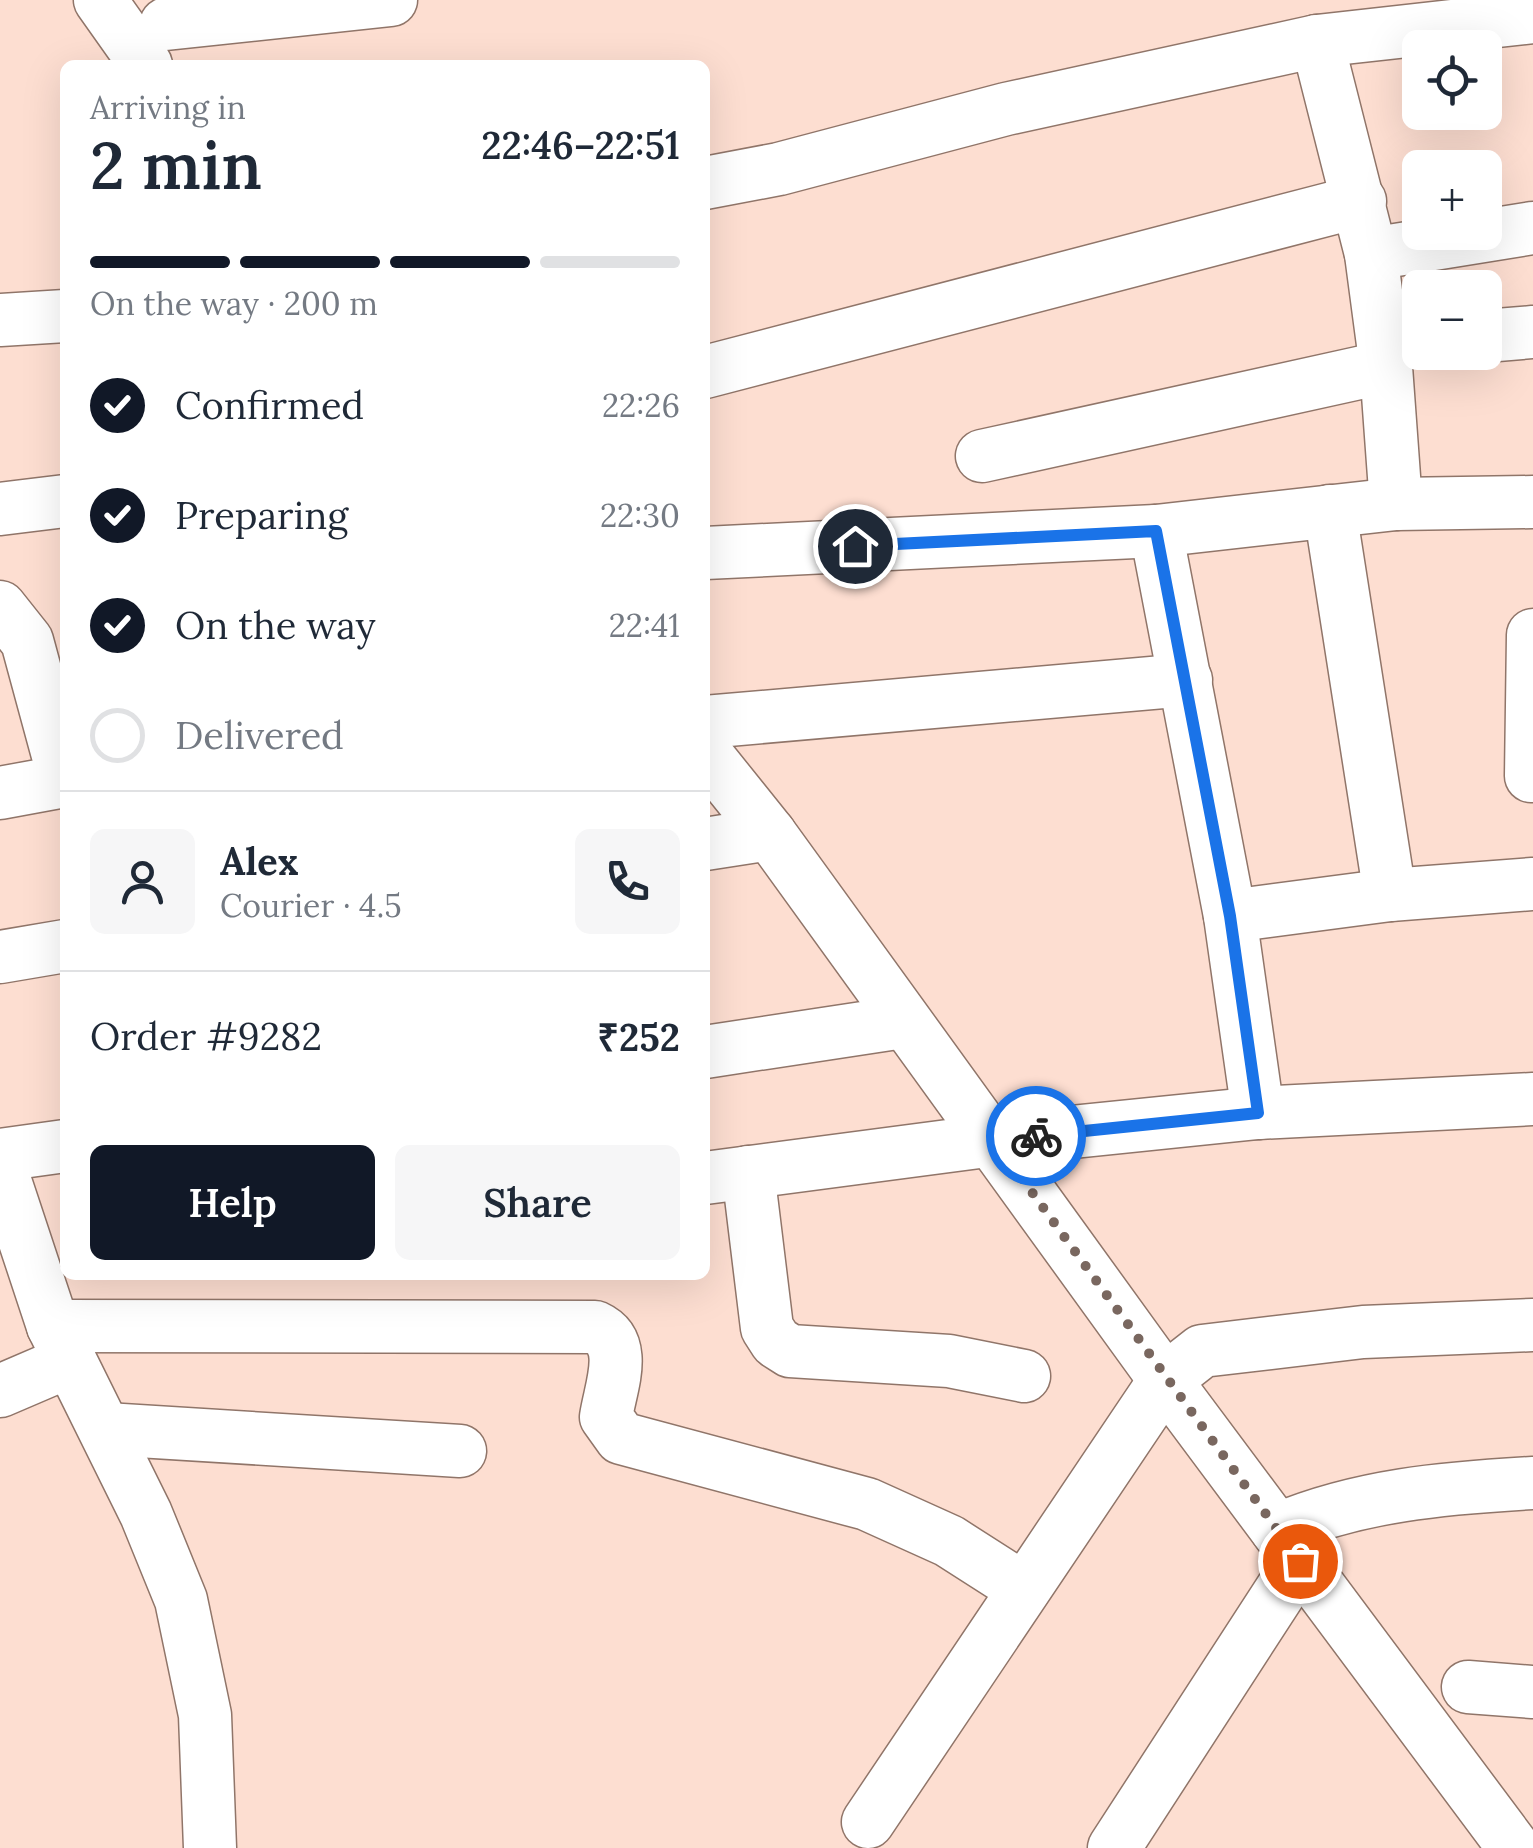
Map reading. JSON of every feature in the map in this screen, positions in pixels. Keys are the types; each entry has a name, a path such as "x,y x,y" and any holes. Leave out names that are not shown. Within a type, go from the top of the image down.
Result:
{"street":[{"path":"100,0 164,39 390,0"},
{"path":"710,182 780,169 1335,26 1533,17"},
{"path":"1335,26 1360,200 1396,351 1396,504"},
{"path":"710,371 1360,200"},
{"path":"1371,254 1533,228"},
{"path":"0,320 60,316"},
{"path":"1502,335 1533,332"},
{"path":"982,456 1396,351"},
{"path":"0,509 60,502"},
{"path":"710,553 1156,531 1396,504 1533,502"},
{"path":"1330,511 1390,895"},
{"path":"1156,531 1230,916 1258,1113"},
{"path":"0,607 27,641 60,762"},
{"path":"1532,776 1533,634"},
{"path":"710,722 1186,680"},
{"path":"710,759 770,834 903,1022 994,1140 1183,1365 1514,1848"},
{"path":"0,793 60,781"},
{"path":"710,843 770,834"},
{"path":"1230,916 1390,895 1533,884"},
{"path":"0,957 60,947"},
{"path":"710,1051 903,1022"},
{"path":"1024,1376 950,1361 790,1352 776,1342 767,1328 727,1175 994,1140 1258,1113 1533,1099"},
{"path":"0,1156 60,1147"},
{"path":"0,1166 50,1266 62,1344 106,1430 181,1600 204,1715 210,1848"},
{"path":"868,1822 1024,1589 1183,1365 1362,1332 1533,1325"},
{"path":"0,1391 62,1344 595,1326 610,1334 616,1346 606,1417 621,1438 867,1504 948,1541 1024,1589"},
{"path":"106,1430 460,1451"},
{"path":"1114,1848 1299,1531 1432,1489 1533,1483"},
{"path":"1468,1688 1533,1692"}],"way so far":[{"path":"1036,1136 994,1140 1300,1561"}],"route":[{"path":"855,546 1156,531 1230,916 1258,1113 1036,1136"}]}
